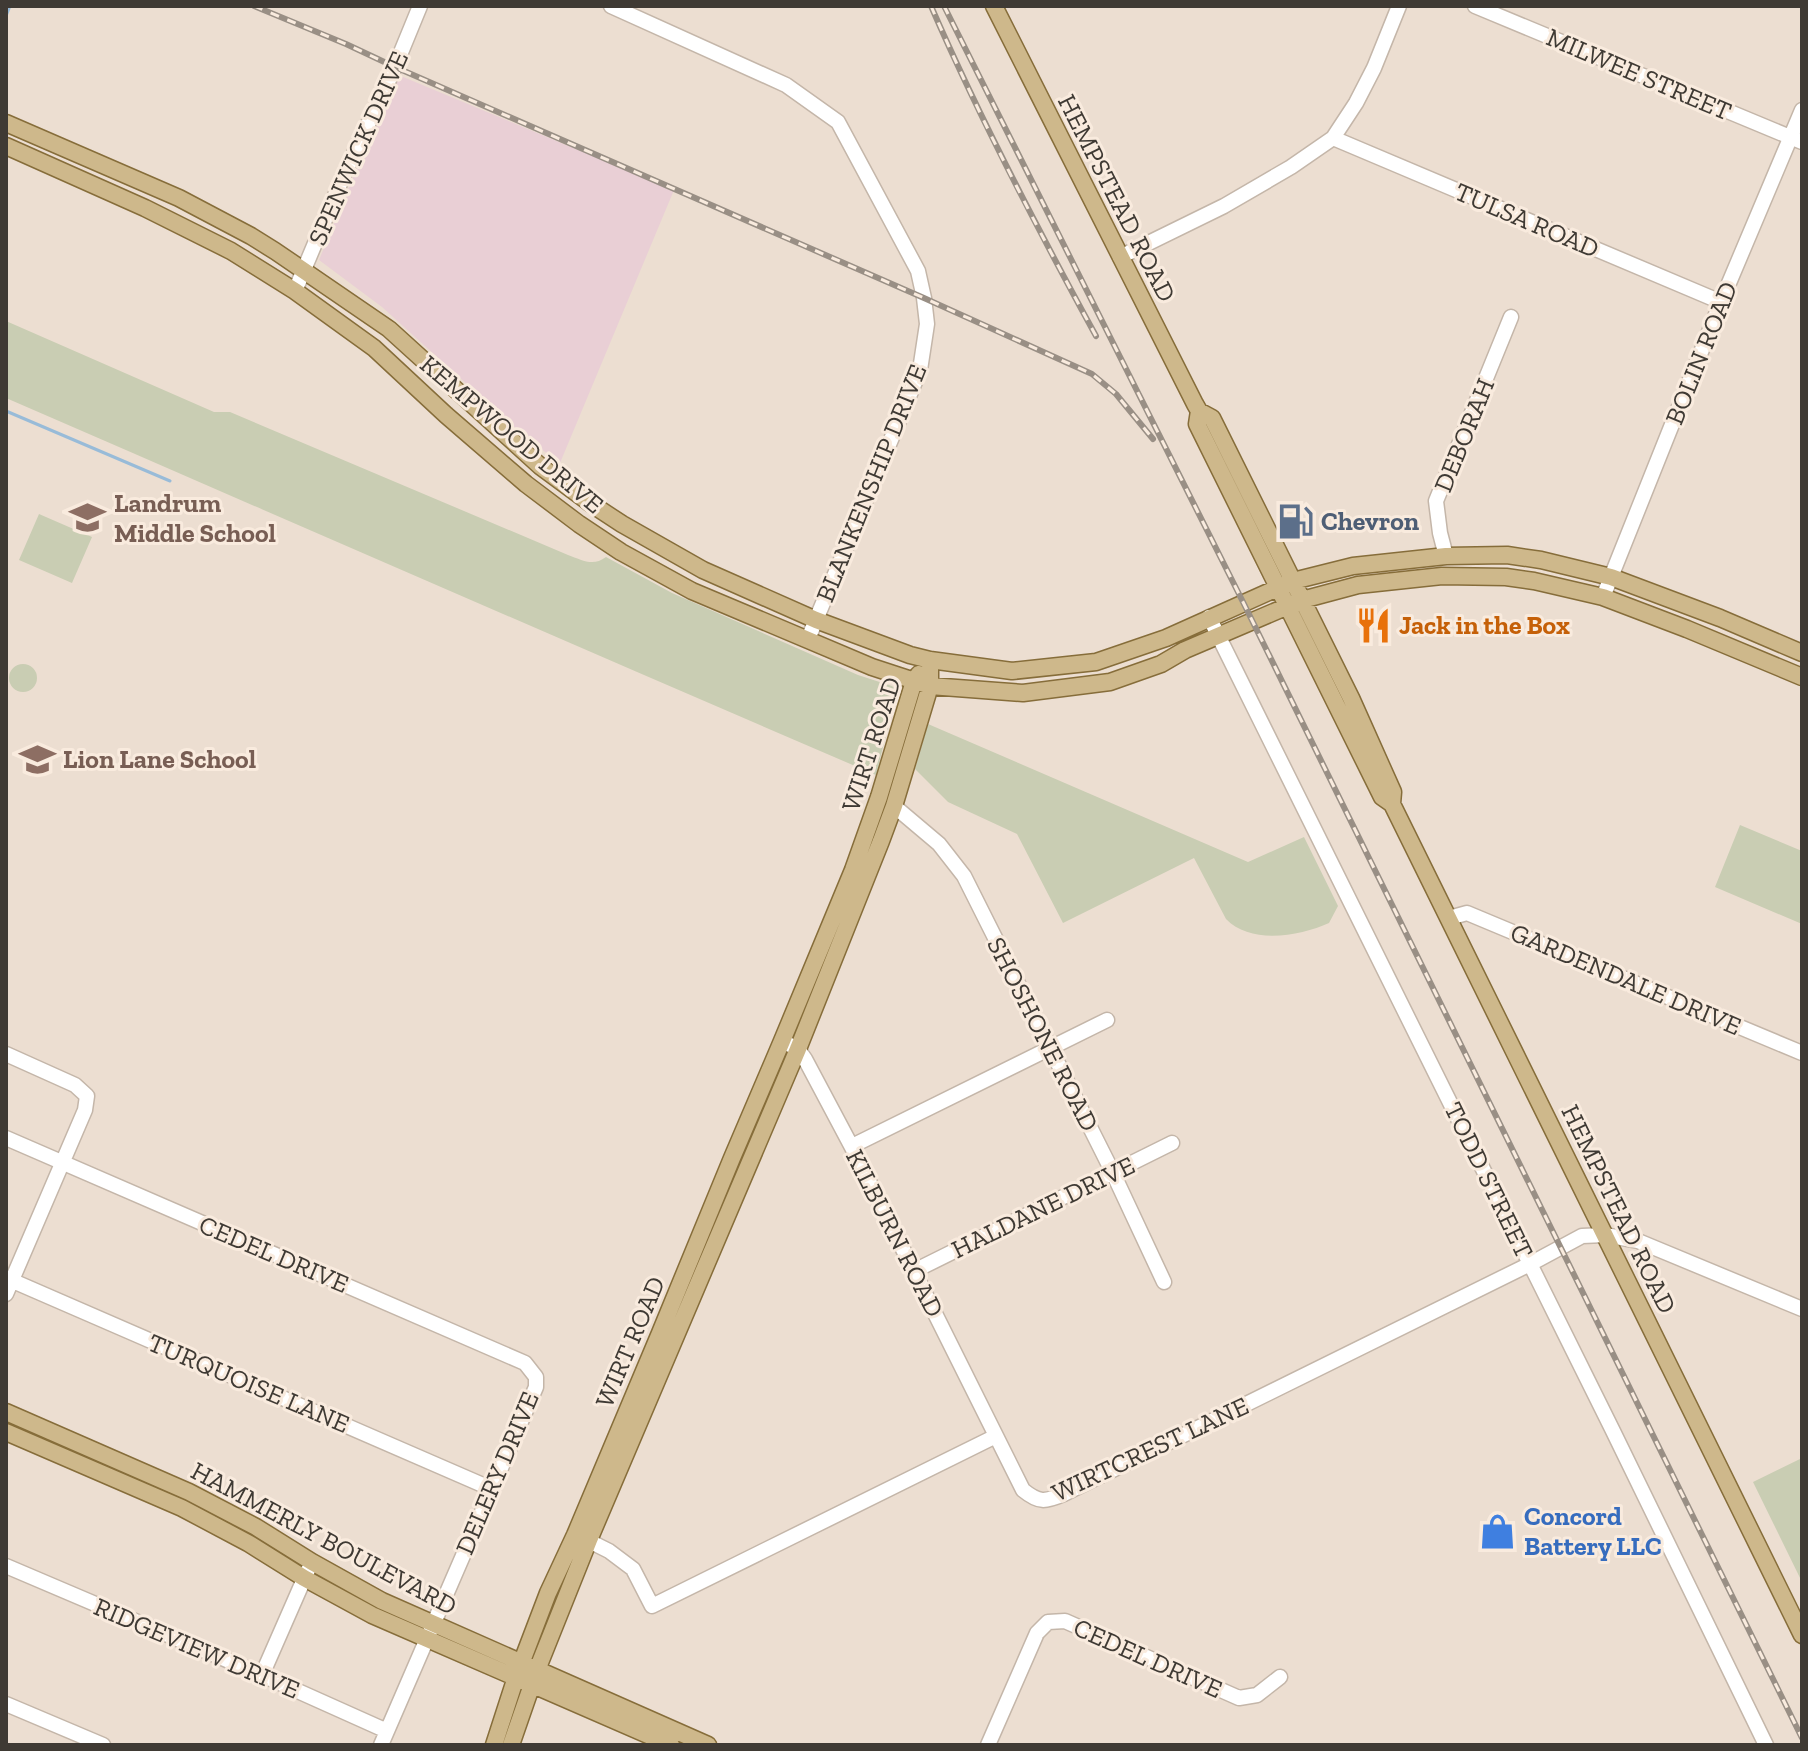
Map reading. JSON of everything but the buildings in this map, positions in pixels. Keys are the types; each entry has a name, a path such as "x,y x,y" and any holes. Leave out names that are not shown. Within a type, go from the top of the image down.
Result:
{"main road":[{"name":"HEMPSTEAD ROAD","path":"994,6 1199,411 1197,424 1295,603 1382,797 1392,804 1802,1635"},
{"name":"KEMPWOOD DRIVE","path":"6,123 179,198 251,236 304,270 389,329 540,466 622,524 703,570 816,620 930,660 1012,671 1096,662 1166,638 1285,583 1353,566 1446,556 1507,555 1611,577 1802,653"},
{"name":"KEMPWOOD DRIVE","path":"6,146 145,208 231,251 295,291 374,348 484,448 579,524 621,552 692,591 872,667 922,683 1023,693 1110,682 1161,664 1185,650 1295,603 1358,585 1442,576 1506,577 1603,597 1802,677"},
{"path":"114,194 123,174"},
{"path":"1770,663 1779,643"},
{"name":"WIRT ROAD","path":"494,1745 582,1538 732,1158 866,837 930,660"},
{"path":"1079,664 1084,686"},
{"name":"WIRT ROAD","path":"582,1538 798,1049 894,806 922,683"},
{"name":"HAMMERLY BOULEVARD","path":"10,1415 160,1489 182,1508 372,1615 430,1631"},
{"name":"HAMMERLY BOULEVARD","path":"6,1432 160,1489 189,1492 256,1527 430,1631 678,1741 708,1745"},
{"name":"WIRT ROAD","path":"511,1745 526,1674"}],"street":[{"name":"SPENWICK DRIVE","path":"295,291 420,6"},
{"name":"BLANKENSHIP DRIVE","path":"611,6 786,85 838,122 918,271 927,324 920,370 808,639"},
{"path":"1120,257 1224,206 1333,138 1374,68 1399,6"},
{"name":"MILWEE STREET","path":"1475,6 1796,140"},
{"name":"BOLIN ROAD","path":"1603,597 1721,302 1796,140 1802,110"},
{"name":"TULSA ROAD","path":"1333,138 1721,302"},
{"name":"DEBORAH","path":"1446,556 1436,501 1511,317"},
{"name":"TODD STREET","path":"1209,617 1766,1745"},
{"name":"SHOSHONE ROAD","path":"894,806 939,844 964,876 1113,1173 1164,1282"},
{"name":"GARDENDALE DRIVE","path":"1449,918 1467,913 1802,1053"},
{"path":"852,1146 1107,1020"},
{"path":"782,1041 798,1049"},
{"name":"KILBURN ROAD","path":"798,1049 852,1146 996,1436"},
{"path":"6,1054 75,1085 87,1096 85,1110 8,1284"},
{"name":"CEDEL DRIVE","path":"6,1138 525,1363 536,1377"},
{"name":"HALDANE DRIVE","path":"914,1271 1172,1143"},
{"path":"1605,1235 1638,1241 1802,1309"},
{"name":"WIRTCREST LANE","path":"996,1436 1023,1490 1033,1499 1048,1501 1582,1236 1605,1235"},
{"name":"TURQUOISE LANE","path":"8,1284 492,1489"},
{"name":"DELERY DRIVE","path":"384,1738 536,1387 536,1377"},
{"path":"582,1538 609,1551 633,1569 652,1606 996,1436"},
{"path":"262,1675 312,1562"},
{"name":"RIDGEVIEW DRIVE","path":"6,1566 262,1675 384,1738"},
{"name":"CEDEL DRIVE","path":"988,1745 1037,1633 1048,1622 1065,1621 1239,1698 1257,1695 1280,1677"},
{"path":"6,1704 103,1745"}],"shaded area":[{"path":"396,74 674,190 560,463 525,437 382,307 319,260"}],"green space":[{"path":"6,321 214,412 230,412 568,555 592,562 606,557 672,593 858,675 892,686 896,695 876,775 6,398"},
{"path":"39,514 92,537 72,583 19,560"},
{"path":"23,664 33,668 37,678 33,688 23,692 13,688 9,678 13,668"},
{"path":"928,724 1248,862 1304,837 1338,906 1329,923 1304,932 1276,936 1249,932 1226,919 1194,858 1063,923 1017,834 948,802 915,769"},
{"path":"1740,825 1802,851 1802,924 1715,887"},
{"path":"1802,1458 1802,1582 1753,1482"}],"waterway":[{"path":"6,16 10,6"},
{"path":"6,411 170,481"}],"railway":[{"path":"254,6 1092,374 1116,394 1153,439"},
{"path":"931,6 1010,173 1096,336"},
{"path":"944,6 1243,602 1802,1738"}],"place":[{"name":"Landrum Middle School","path":"88,518"},
{"name":"Chevron","path":"1295,521"},
{"name":"Jack in the Box","path":"1373,625"},
{"name":"Lion Lane School","path":"37,759"},
{"name":"Concord Battery LLC","path":"1498,1531"}]}
